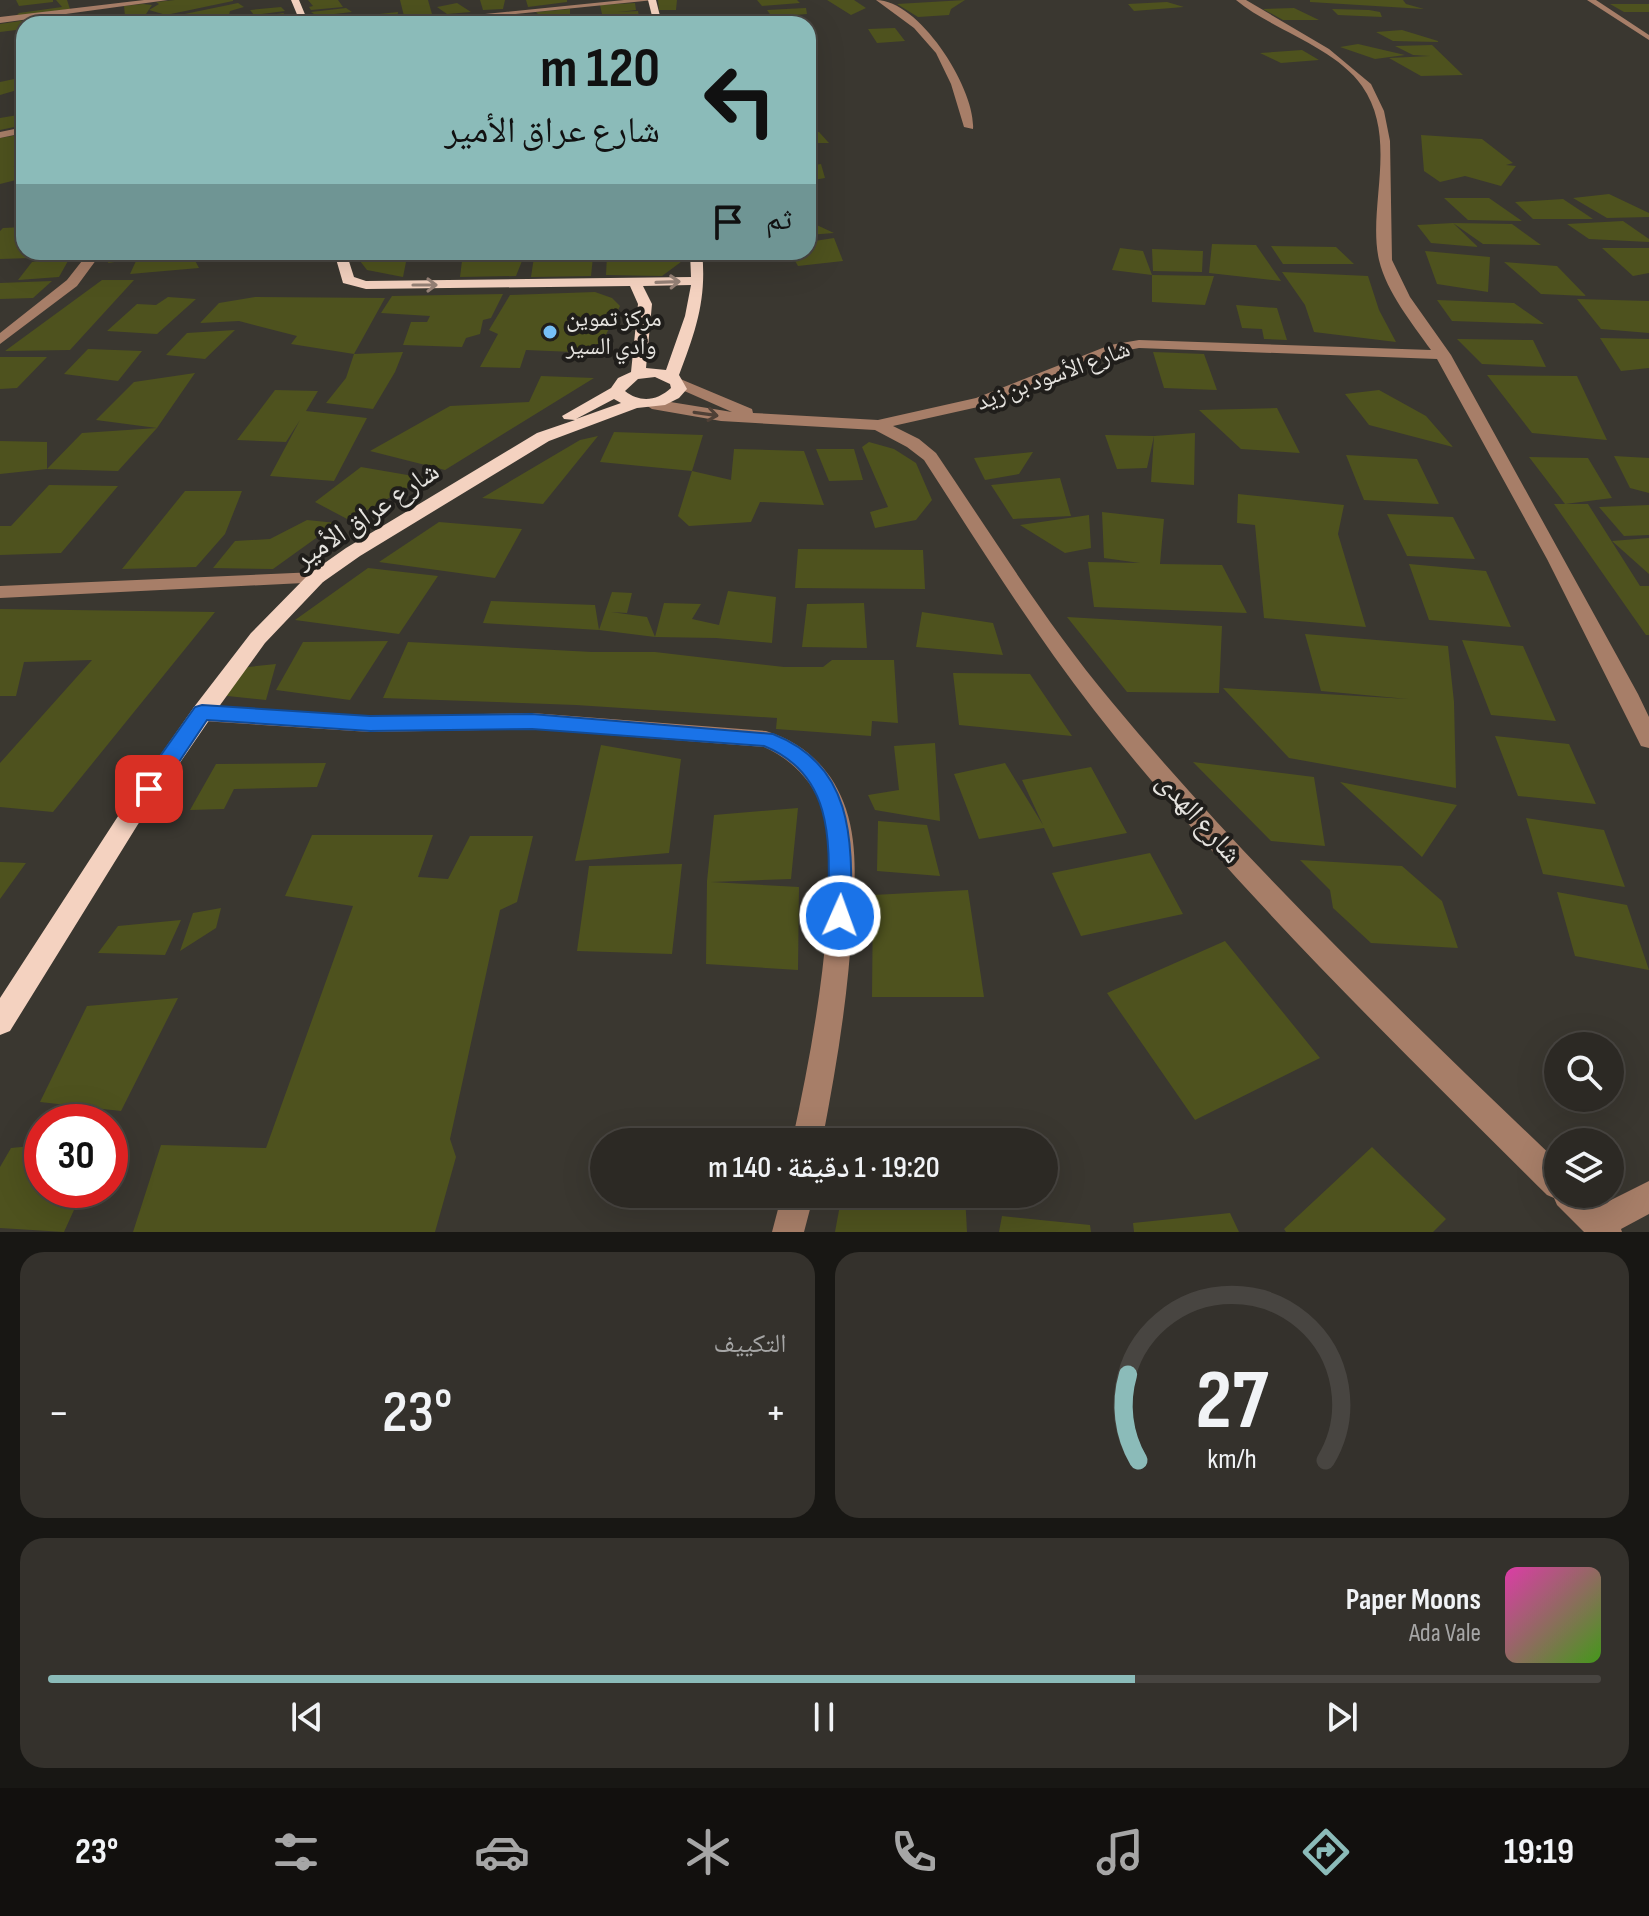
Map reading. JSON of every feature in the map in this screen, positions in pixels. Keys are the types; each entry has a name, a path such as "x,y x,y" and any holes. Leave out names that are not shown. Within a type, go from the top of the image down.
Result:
{"main road":[{"path":"342,260 348,280 366,285 700,281"},
{"path":"635,283 645,304 638,374 655,372 674,379 691,325 700,281 697,260"},
{"name":"شارع عراق الأمير","path":"543,437 545,430 617,391 623,381 638,374"},
{"name":"شارع عراق الأمير","path":"0,1022 132,814 202,713 258,638 316,578 353,552 543,437 674,396 679,389 674,379"},
{"path":"617,391 626,401 643,404"}],"street":[{"path":"20,16 76,5 164,0"},
{"path":"476,16 651,0"},
{"path":"880,0 925,31 943,55 957,86 969,127"},
{"path":"1240,0 1354,71 1365,83 1378,111 1385,155 1383,249 1387,266 1444,355 1586,612 1649,740"},
{"path":"1591,0 1648,38"},
{"path":"0,340 72,283 90,260"},
{"name":"شارع الأسود بن زيد","path":"643,404 700,414 878,425 981,402 1115,348 1139,344 1178,343 1444,355"},
{"name":"شارع الأسود بن زيد","path":"674,379 760,418"},
{"name":"شارع الهدى","path":"878,425 913,443 930,457 1042,626 1102,705 1180,797 1360,991 1544,1170"},
{"path":"0,592 316,578"},
{"path":"202,713 370,724 532,721 766,739 787,747 805,762 823,784 834,809 840,849 835,993 810,1128"},
{"path":"1582,1208 1602,1228 1649,1197"},
{"path":"788,1232 794,1208"}],"building":[{"path":"16,0 53,0 53,2 19,6"},
{"path":"56,0 67,0 70,9 16,16 62,7"},
{"path":"308,0 338,0 343,7 311,10 309,7 313,6"},
{"path":"400,0 428,0 432,14 404,16"},
{"path":"480,0 505,0 503,9 483,10"},
{"path":"526,0 567,0 567,2 528,7"},
{"path":"658,0 677,0 676,10 659,10"},
{"path":"757,0 797,0 800,3 762,6"},
{"path":"827,0 854,0 866,8 851,15"},
{"path":"965,0 951,9 949,15 918,17 897,4"},
{"path":"1403,0 1406,4 1424,9 1310,2"},
{"path":"233,1 166,15 149,10 159,4 156,2"},
{"path":"1167,2 1184,7 1134,11 1128,4"},
{"path":"238,3 244,7 230,11 229,15 175,16"},
{"path":"457,3 471,12 447,14 437,7"},
{"path":"635,3 636,10 618,12 638,11 639,16 602,16 600,5"},
{"path":"1610,4 1649,4 1649,12 1624,12"},
{"path":"152,5 146,14 125,16 124,6"},
{"path":"281,7 285,11 254,15 250,10"},
{"path":"346,8 352,12 317,16 311,12"},
{"path":"806,8 807,14 771,16 767,10"},
{"path":"1294,8 1319,20 1283,20 1263,9"},
{"path":"570,9 570,14 556,16 540,16 536,12"},
{"path":"1332,9 1369,10 1380,12 1382,17 1338,15"},
{"path":"398,12 398,16 360,16"},
{"path":"16,22 16,30 0,32 0,24"},
{"path":"895,28 905,41 877,43 868,29"},
{"path":"1402,30 1438,42 1393,41 1376,32"},
{"path":"1358,44 1405,55 1375,59 1340,47"},
{"path":"1432,45 1463,75 1421,76 1389,58 1430,56 1413,55 1395,46"},
{"path":"1302,50 1319,60 1281,63 1260,53"},
{"path":"16,79 16,90 0,95 0,82"},
{"path":"16,115 16,127 0,130 0,118"},
{"path":"816,132 819,132 829,143 816,143"},
{"path":"16,135 16,166 13,167 16,166 16,180 0,184 0,138"},
{"path":"1421,135 1482,139 1513,163 1506,165 1516,166 1501,186 1465,176 1440,182 1424,171"},
{"path":"821,164 825,178 816,180 816,165"},
{"path":"1609,194 1649,213 1649,217 1607,218 1573,198"},
{"path":"1444,198 1489,198 1522,221 1468,220"},
{"path":"1563,199 1593,219 1533,219 1515,202"},
{"path":"1623,221 1649,242 1589,239 1567,224"},
{"path":"1453,223 1512,224 1541,245 1483,244"},
{"path":"1453,223 1478,247 1431,243 1417,225"},
{"path":"816,225 834,233 816,234"},
{"path":"16,227 16,258 0,259 0,231"},
{"path":"834,238 843,261 798,266 795,260 816,260 816,241"},
{"path":"1212,244 1256,245 1281,281 1209,273"},
{"path":"1271,246 1336,247 1354,264 1283,264"},
{"path":"1120,248 1143,251 1152,275 1112,270"},
{"path":"1602,248 1649,248 1649,273 1633,276"},
{"path":"1152,249 1203,251 1202,272 1153,271"},
{"path":"1425,251 1490,257 1488,292 1437,284"},
{"path":"69,260 59,277 18,280 32,262"},
{"path":"195,260 199,268 130,274 136,261"},
{"path":"406,260 403,277 367,270 360,261"},
{"path":"534,260 593,260 591,276 531,277"},
{"path":"607,260 684,260 662,276 606,275"},
{"path":"462,261 522,261 516,276 460,277"},
{"path":"1504,262 1557,266 1586,296 1541,294"},
{"path":"1282,272 1368,276 1379,310 1396,342 1314,332 1305,305"},
{"path":"1152,275 1214,276 1205,305 1152,302"},
{"path":"102,280 134,280 70,350 5,351"},
{"path":"52,281 33,298 0,299 0,283"},
{"name":"مركز تموين وادي السير","path":"595,292 612,298 620,306 597,353 526,350 520,368 480,367 498,334 489,330 510,295"},
{"path":"503,294 491,318 483,320 480,334 466,338 462,347 403,345 411,322 427,322 430,316 381,313 392,296"},
{"path":"168,297 196,299 157,334 107,331 137,304 156,305"},
{"path":"255,297 385,298 354,354 291,344 297,336 239,321 200,323 219,303"},
{"path":"1577,299 1649,301 1649,333 1601,329"},
{"path":"1437,300 1514,303 1544,324 1452,321"},
{"path":"1236,305 1277,308 1287,340 1264,339 1262,329 1242,328"},
{"path":"235,330 205,359 166,355 187,333"},
{"path":"1600,338 1649,339 1649,368 1621,371"},
{"path":"1457,339 1533,340 1546,367 1482,364"},
{"path":"88,349 142,351 118,381 64,374"},
{"path":"403,352 373,409 326,403 346,378 354,354"},
{"path":"1153,352 1204,354 1217,390 1164,388"},
{"path":"0,357 47,357 17,388 0,389"},
{"path":"195,373 157,428 96,420 134,382"},
{"path":"1487,375 1577,376 1607,440 1532,433"},
{"path":"541,376 594,378 445,470 370,451 450,406 529,402"},
{"path":"275,390 318,391 306,411 367,418 334,481 270,476 300,420 286,442 237,440"},
{"path":"1379,390 1426,416 1453,447 1369,425 1345,394"},
{"path":"1277,408 1300,453 1241,449 1199,410"},
{"path":"157,428 118,471 47,469 82,433"},
{"path":"614,432 703,435 692,471 600,462"},
{"path":"1195,433 1194,485 1151,482 1154,436"},
{"path":"1105,435 1154,436 1147,468 1117,469"},
{"path":"598,436 543,504 482,498 580,440"},
{"path":"0,441 47,442 47,469 0,474"},
{"path":"869,442 894,449 916,463 932,500 916,520 875,528 870,512 888,507 862,447"},
{"path":"734,449 804,451 824,505 760,502 751,522 689,526 678,516 692,471 731,480"},
{"path":"816,449 854,449 863,480 829,481"},
{"path":"1033,452 1019,474 985,480 974,458"},
{"path":"1346,455 1417,459 1439,504 1364,500"},
{"path":"1614,456 1649,458 1649,493 1630,488"},
{"path":"1529,457 1588,458 1612,498 1565,504"},
{"path":"361,467 425,478 349,520 315,502"},
{"path":"1060,478 1071,516 1013,519 991,485"},
{"path":"49,485 118,486 61,553 0,555 0,526 11,526"},
{"path":"185,491 242,491 225,534 196,567 122,569"},
{"path":"1238,494 1344,505 1338,534 1366,627 1264,618 1255,525 1237,523"},
{"path":"1554,504 1588,504 1640,586 1649,586 1649,635 1646,635"},
{"path":"1649,505 1649,535 1624,536 1599,507"},
{"path":"1102,512 1164,519 1160,564 1222,565 1247,613 1094,607 1088,562 1140,563 1104,558"},
{"path":"1387,514 1453,517 1475,559 1407,556"},
{"path":"1089,515 1091,548 1065,553 1020,525"},
{"path":"307,520 337,523 273,569 213,568 235,541 270,539"},
{"path":"439,522 522,529 495,578 379,562"},
{"path":"1649,538 1649,574 1612,541"},
{"path":"798,549 923,550 925,589 795,588"},
{"path":"1409,564 1486,571 1511,627 1429,620"},
{"path":"368,568 438,576 399,634 295,620"},
{"path":"728,591 776,597 772,643 655,637 664,603 701,604 692,619 719,625"},
{"path":"612,592 632,593 627,613 611,612 647,617 655,637 599,630"},
{"path":"491,601 595,605 599,630 483,623"},
{"path":"864,603 867,648 802,647 807,604"},
{"path":"0,609 215,612 53,812 0,807 0,763 92,660 24,662 16,696 0,696"},
{"path":"922,612 993,623 1003,655 916,647"},
{"path":"1067,617 1222,626 1219,693 1127,692"},
{"path":"1305,634 1448,646 1454,702 1456,788 1289,758 1223,688 1408,699 1321,691"},
{"path":"1462,640 1523,646 1556,721 1491,715"},
{"path":"388,641 350,700 276,690 303,642"},
{"path":"408,642 592,652 655,652 784,667 823,667 832,660 894,660 898,723 872,721 871,736 776,729 777,718 576,705 383,698"},
{"path":"276,664 266,700 218,695 248,667"},
{"path":"953,673 1030,674 1072,736 959,725"},
{"path":"1495,736 1569,744 1596,804 1518,796"},
{"path":"935,743 940,821 875,810 868,795 899,790 894,746"},
{"path":"601,745 681,759 669,853 575,861"},
{"path":"1193,762 1314,777 1325,846 1271,841"},
{"path":"326,763 317,787 234,789 224,809 190,810 216,764"},
{"path":"1005,763 1043,825 1022,780 1091,767 1127,833 1053,847 1044,828 979,839 954,774"},
{"path":"1340,782 1457,805 1422,857"},
{"path":"798,808 791,879 711,882 799,887 798,970 706,964 707,881 714,815"},
{"path":"1526,818 1604,830 1625,887 1543,874"},
{"path":"878,821 927,825 940,876 877,871"},
{"path":"312,835 433,835 418,877 448,879 470,836 533,836 517,902 500,910 450,1139 456,1157 435,1232 133,1232 161,1145 266,1148 353,906 285,896"},
{"path":"1150,853 1183,914 1081,936 1052,873"},
{"path":"1300,860 1402,866 1442,901 1458,948 1371,943 1333,908 1330,890"},
{"path":"0,862 26,863 0,899"},
{"path":"682,864 672,954 577,951 589,866"},
{"path":"968,890 984,997 872,997 873,895"},
{"path":"1557,892 1627,905 1649,970 1575,956"},
{"path":"221,908 216,928 180,951 193,913"},
{"path":"181,920 165,955 98,953 118,926"},
{"path":"1225,941 1320,1058 1195,1120 1107,993"},
{"path":"178,998 125,1104 40,1102 87,1006"},
{"path":"24,1147 24,1208 75,1208 64,1232 0,1228 0,1167 11,1148"},
{"path":"1372,1147 1446,1219 1433,1232 1286,1232 1284,1229"},
{"path":"839,1208 966,1208 967,1232 835,1232"},
{"path":"1230,1213 1239,1232 1134,1232 1133,1223"},
{"path":"1002,1216 1090,1225 1091,1232 999,1232"}],"place":[{"name":"مركز تموين وادي السير","path":"550,332"}],"route":[{"path":"149,789 202,713 370,724 532,721 766,739 787,747 805,762 823,784 834,809 840,849 840,916"}]}
